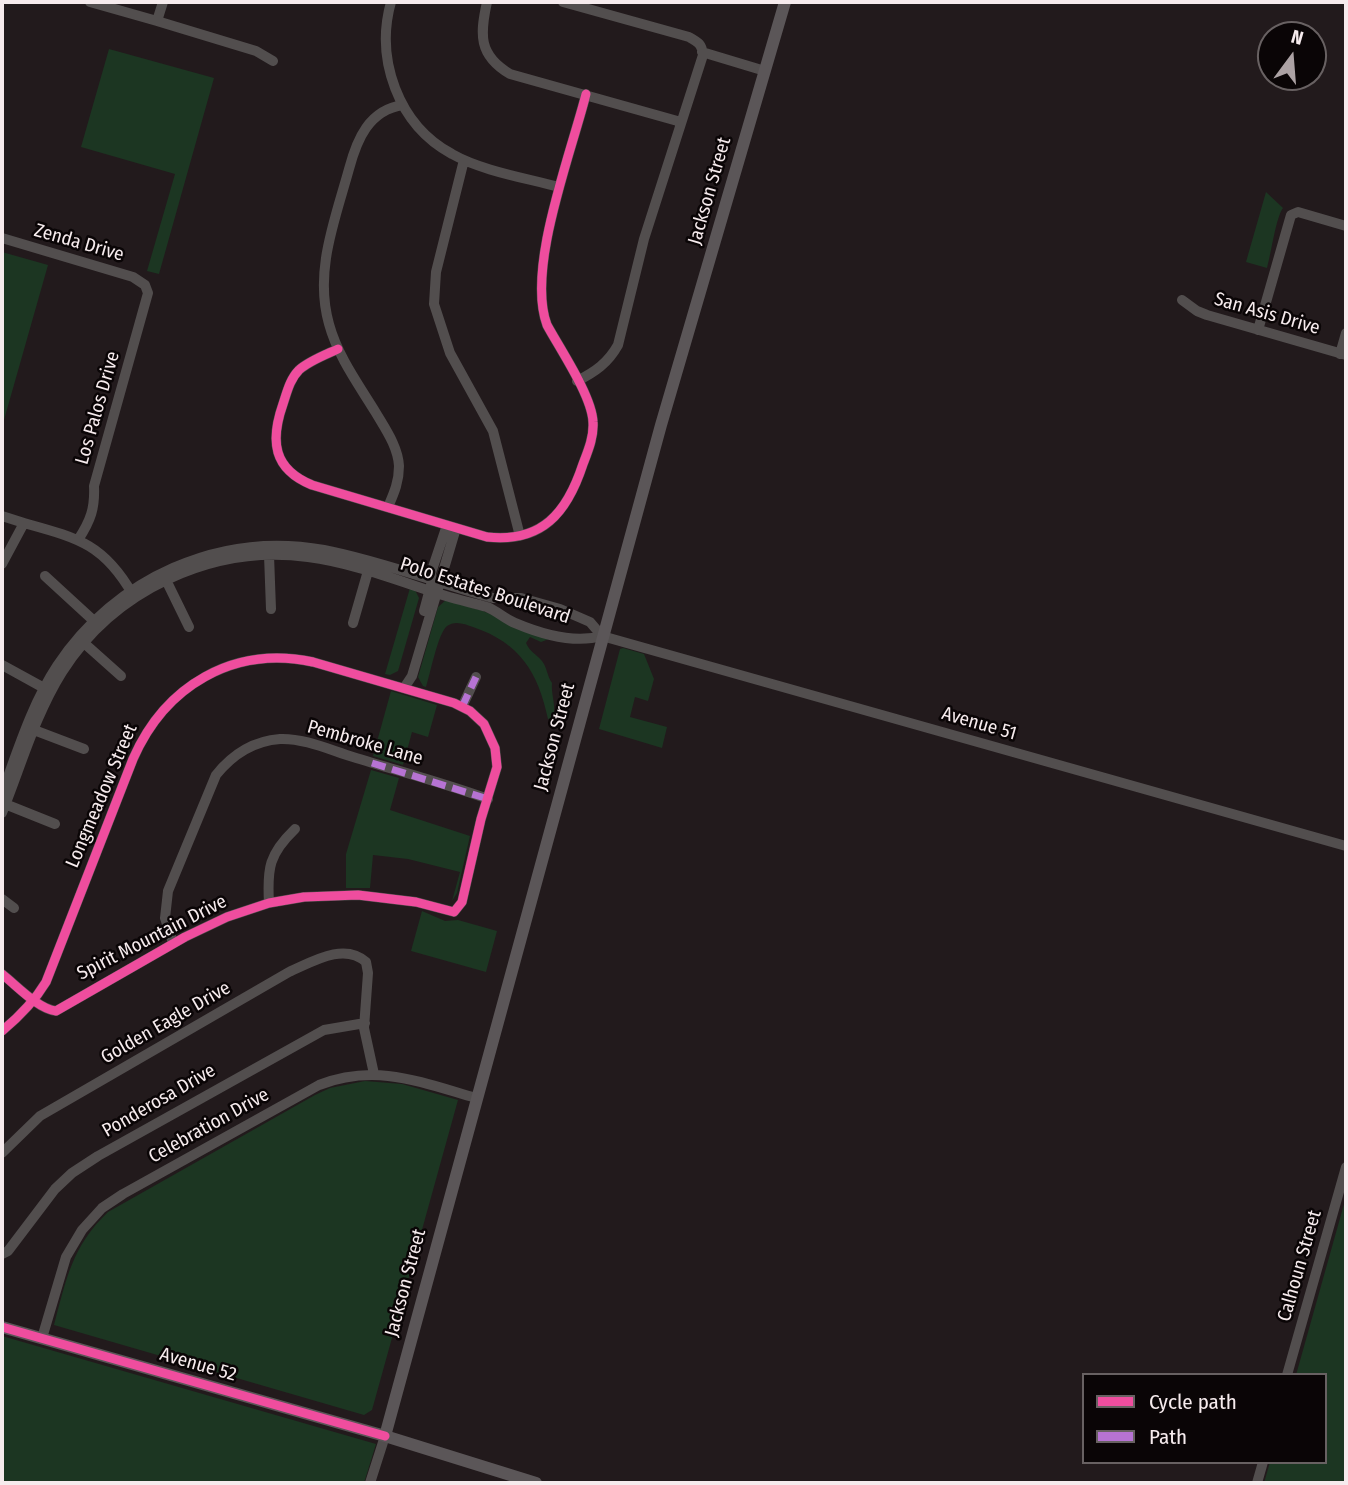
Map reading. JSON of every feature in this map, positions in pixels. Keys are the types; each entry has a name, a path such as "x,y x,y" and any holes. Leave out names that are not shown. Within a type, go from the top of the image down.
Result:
{"main road":[{"name":"Jackson Street","path":"384,1436 661,425 785,2"},
{"name":"Avenue 52","path":"2,1327 384,1436 536,1483"}],"street":[{"path":"90,2 256,51 273,61"},
{"path":"157,21 163,2"},
{"path":"391,2 386,20 385,46 390,78 403,105 425,132 439,146 464,160 559,187"},
{"path":"487,2 482,41 497,66 510,74 681,122"},
{"path":"563,2 689,37 698,42 702,52 643,239 618,345 596,371 577,381"},
{"path":"702,52 765,71"},
{"path":"338,349 306,365 291,380 278,418 278,456 285,468 301,481 495,538 532,533 545,526 559,513 580,473 592,439 593,422 590,407 547,326 541,300 542,269 559,187 586,94"},
{"path":"388,507 397,487 398,456 386,430 338,349 328,322 323,291 326,254 357,141 376,116 392,107 403,105"},
{"path":"464,160 436,272 434,304 450,353 493,430 520,536"},
{"path":"1258,330 1289,220 1294,212 1346,226"},
{"name":"Zenda Drive","path":"2,238 132,277 145,285"},
{"name":"Los Palos Drive","path":"78,540 96,500 94,486 147,301 145,285"},
{"name":"San Asis Drive","path":"1182,300 1207,315 1343,354"},
{"path":"1343,354 1346,333"},
{"path":"2,516 66,534 78,540 109,559 133,594"},
{"path":"2,564 24,523"},
{"path":"404,688 412,676 452,527"},
{"name":"Polo Estates Boulevard","path":"3,803 7,765 44,688 68,651 94,621 166,570 204,556 239,548 274,546 324,550 434,586 487,607 514,623 585,640 602,636 590,622 560,609 521,598 493,598 434,586 368,571 323,559 269,555 222,561 133,594 84,643 54,686 3,803"},
{"path":"269,555 271,608"},
{"path":"353,623 368,571"},
{"path":"45,576 94,621"},
{"path":"166,580 189,627"},
{"name":"Avenue 51","path":"602,636 1346,846"},
{"path":"84,643 121,676"},
{"name":"Longmeadow Street","path":"2,1031 34,1000 51,971 139,745 155,719 177,696 204,677 222,669 238,663 274,657 313,662 462,707"},
{"path":"2,665 44,688"},
{"path":"476,677 462,707 484,724 495,748 496,777 488,799"},
{"path":"34,730 84,749"},
{"name":"Pembroke Lane","path":"173,943 166,918 168,891 208,790 220,769 237,754 264,742 292,740 488,799"},
{"name":"Spirit Mountain Drive","path":"34,1000 49,1010 61,1009 72,1000 173,943 227,917 269,904 304,897 358,895 416,902 450,912 457,909 462,902 488,799"},
{"path":"3,803 55,824"},
{"path":"269,904 270,863 274,852 295,829"},
{"path":"2,899 15,908"},
{"name":"Golden Eagle Drive","path":"2,1153 40,1116 289,972 328,955 349,954 361,957 366,962 368,974 365,1023"},
{"path":"2,974 34,1000"},
{"path":"365,1023 374,1074"},
{"name":"Ponderosa Drive","path":"2,1254 8,1251 55,1189 72,1173 98,1156 324,1030 365,1023"},
{"name":"Celebration Drive","path":"42,1338 66,1257 82,1230 102,1208 319,1085 346,1077 374,1074 410,1079 476,1098"},
{"name":"Calhoun Street","path":"1288,1373 1346,1167"},
{"name":"Jackson Street","path":"370,1483 384,1436"},
{"path":"1257,1483 1262,1464"}],"green space":[{"path":"109,49 214,78 159,274 147,271 175,174 81,147"},
{"path":"1266,192 1283,208 1267,268 1246,262"},
{"path":"2,252 48,265 2,427"},
{"path":"410,588 415,590 419,598 398,671 385,674"},
{"path":"446,600 483,611 549,639 541,642 530,637 526,643 545,666 552,683 554,712 560,717 548,719 539,687 515,651 489,634 463,624 450,624 444,630 437,645 426,687 423,686 418,677 438,607"},
{"path":"620,649 644,654 654,679 648,701 635,697 630,717 667,727 662,748 599,729"},
{"path":"391,691 437,705 428,737 412,732 403,765 373,756"},
{"path":"371,770 399,778 390,810 470,836 457,893 452,901 460,872 408,859 373,855 370,888 346,888 346,854"},
{"path":"422,911 445,921 458,920 497,931 486,972 411,951"},
{"path":"365,1081 402,1084 458,1100 372,1410 364,1415 54,1325 67,1278 78,1251 108,1212 315,1095 330,1088"},
{"path":"1346,1197 1346,1483 1264,1483 1269,1464 1327,1464 1327,1373 1297,1373"},
{"path":"2,1336 376,1444 364,1483 2,1483"}],"marked path":[{"path":"462,707 476,677"},
{"path":"372,763 488,799"}],"cycle path":[{"path":"338,349 303,367 289,386 279,417 276,442 282,462 289,471 312,485 487,537 523,535 550,521 569,497 577,481 593,428 587,399 547,325 542,301 546,243 586,94"},
{"path":"2,974 28,996 35,1001 56,1011 185,937 227,917 269,903 304,897 358,895 416,902 454,912 462,902 481,819 497,767 495,748 484,724 470,711 454,703 313,662 284,658 256,660 229,666 205,677 183,692 163,711 147,733 133,759 46,982 37,996 32,1002 2,1031"},
{"path":"2,1327 385,1436"}]}
